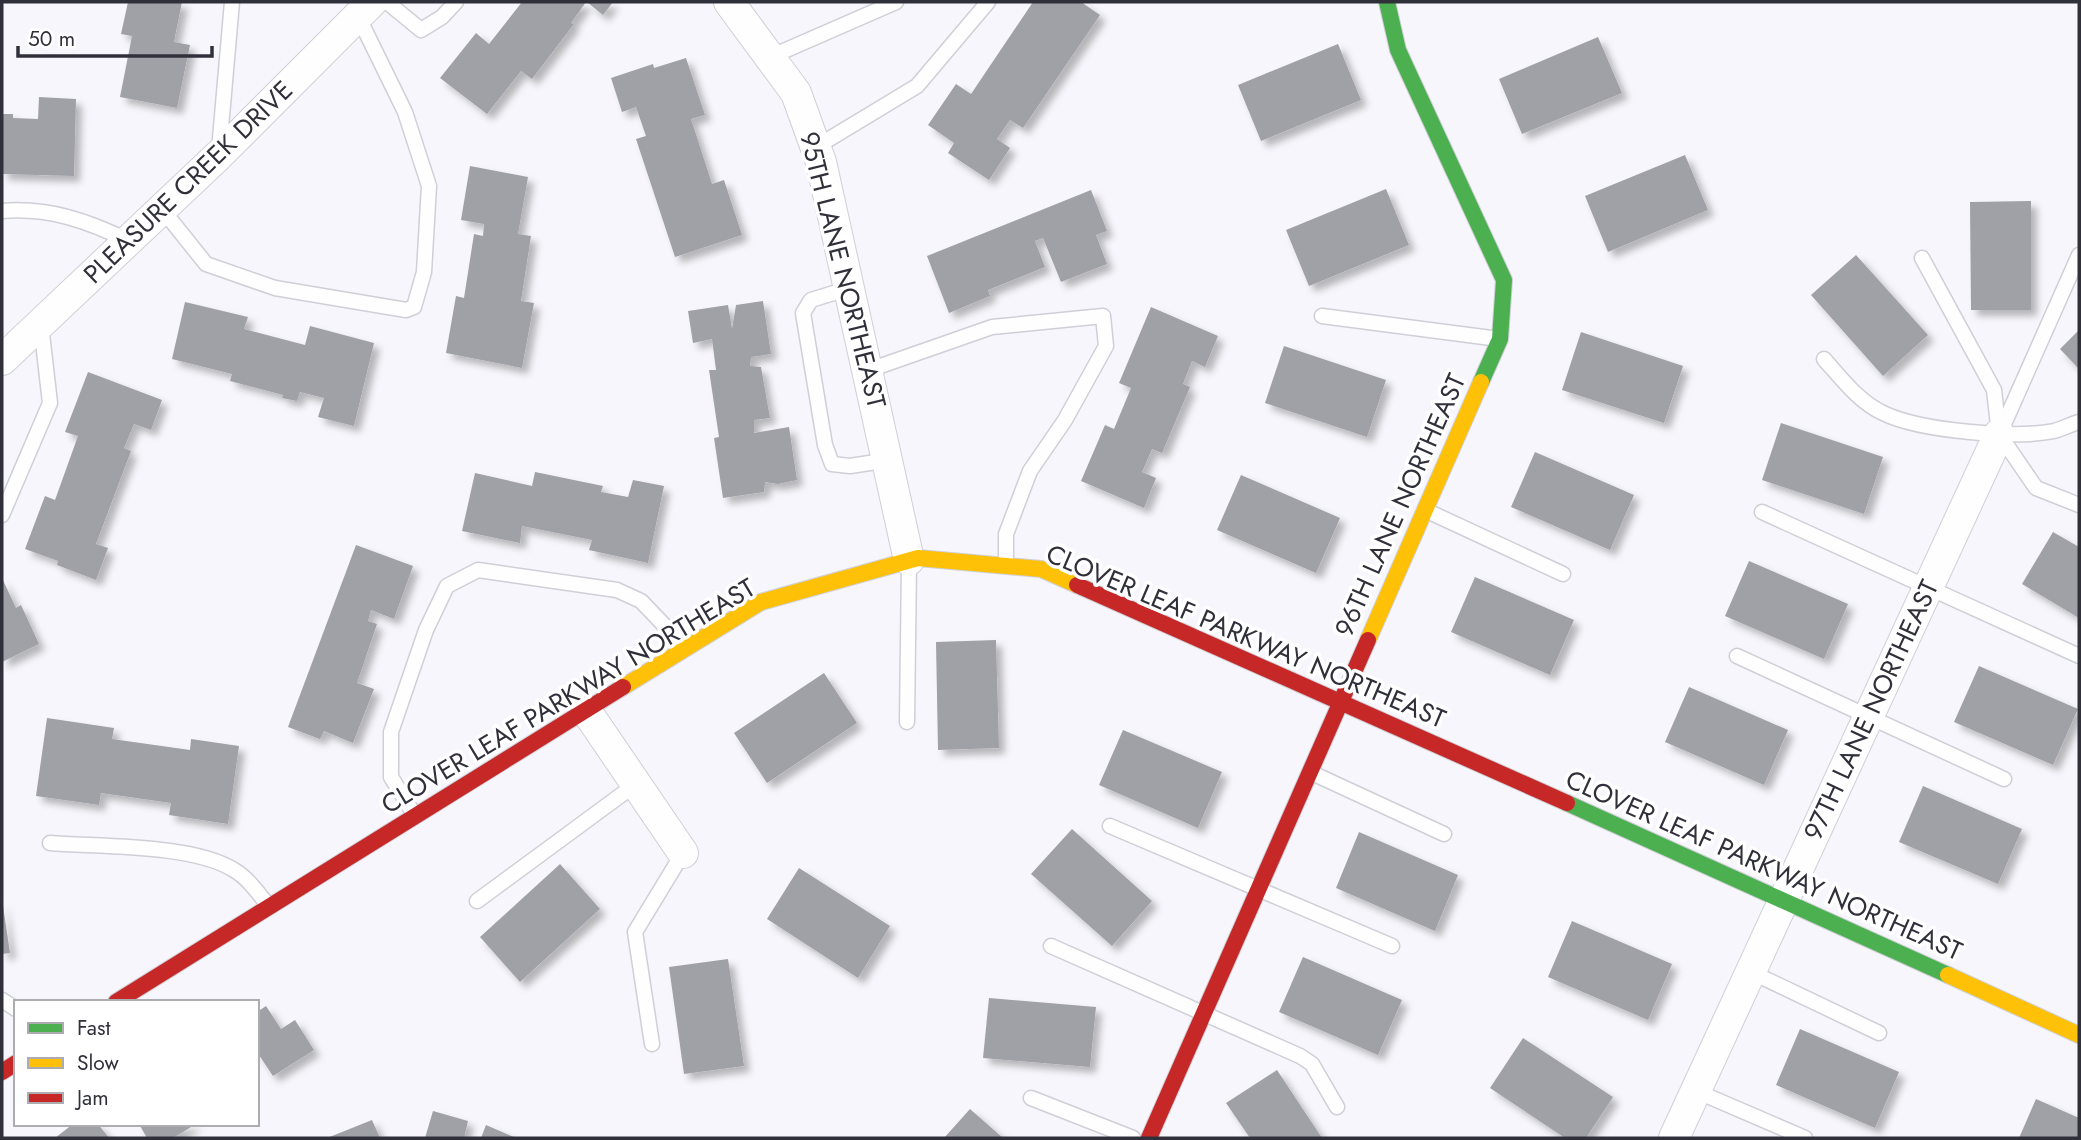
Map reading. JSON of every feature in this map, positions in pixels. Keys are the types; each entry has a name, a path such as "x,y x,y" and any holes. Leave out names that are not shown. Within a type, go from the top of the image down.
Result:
{"street":[{"name":"95TH LANE NORTHEAST","path":"729,2 796,93 816,147 869,370 909,560"},
{"name":"96TH LANE NORTHEAST","path":"1149,1138 1500,339 1504,280 1398,50 1387,2"},
{"name":"PLEASURE CREEK DRIVE","path":"2,360 219,155 365,9"},
{"name":"97TH LANE NORTHEAST","path":"1674,1138 1999,434"},
{"name":"CLOVER LEAF PARKWAY NORTHEAST","path":"119,1000 761,602 918,558 1041,569 1784,900 2079,1035"},
{"path":"587,712 683,853"}],"lane":[{"path":"219,155 232,2"},
{"path":"387,2 421,30 442,17 456,2"},
{"path":"770,57 895,2"},
{"path":"816,147 917,86 988,2"},
{"path":"162,209 206,264 275,288 406,310 414,307 424,272 429,186 405,112 365,9"},
{"path":"2,211 31,209 88,222 129,241"},
{"path":"1999,434 2079,255"},
{"path":"1922,258 1994,390 1999,434 2036,488 2079,505"},
{"path":"850,288 811,300 803,313 825,445 832,464 850,466 889,460"},
{"path":"869,370 992,327 1102,316 1107,346 1065,420 1030,471 1006,534 1006,566"},
{"path":"1322,316 1500,339"},
{"path":"2,515 50,403 41,324"},
{"path":"1824,359 1861,399 1884,413 1911,422 1999,434 2054,430 2079,422"},
{"path":"1425,510 1563,575"},
{"path":"1762,512 2079,656"},
{"path":"907,722 909,560"},
{"path":"415,817 391,777 391,732 426,630 447,586 460,576 478,570 617,590 641,601 687,649"},
{"path":"1737,656 2004,779"},
{"path":"1310,772 1444,834"},
{"path":"477,901 636,784"},
{"path":"1110,826 1392,946"},
{"path":"50,843 178,853 210,859 235,870 269,906"},
{"path":"652,1044 638,967 635,932 683,853"},
{"path":"1051,946 1306,1060 1337,1107"},
{"path":"1751,972 1879,1033"},
{"path":"1696,1091 1805,1138"},
{"path":"1031,1098 1133,1138"}],"building":[{"path":"128,2 182,2 174,42 190,45 177,108 120,97 132,36 121,34"},
{"path":"522,2 586,2 571,23 574,24 532,79 521,71 487,114 440,78 476,33 489,44"},
{"path":"587,2 613,2 603,15"},
{"path":"1033,2 1081,2 1100,15 1023,128 1010,120 997,139 1010,148 989,180 948,153 954,143 928,125 956,84 971,94"},
{"path":"1598,37 1622,93 1522,134 1499,79"},
{"path":"1338,44 1361,100 1261,141 1238,85"},
{"path":"686,58 705,115 691,119 712,184 724,180 742,235 675,257 636,139 646,136 636,107 622,112 611,78 653,64 654,68"},
{"path":"39,97 76,99 74,176 2,174 2,114 13,114 13,118 38,119"},
{"path":"1685,155 1708,210 1608,252 1585,196"},
{"path":"470,166 528,177 518,234 531,236 521,301 534,303 522,368 446,353 456,296 464,298 474,234 483,236 484,224 461,220"},
{"path":"1386,189 1409,245 1309,286 1286,230"},
{"path":"1091,190 1107,231 1096,235 1107,264 1061,282 1043,238 1035,241 1045,267 988,290 990,296 949,313 927,256"},
{"path":"2031,201 2031,310 1971,310 1970,202"},
{"path":"1856,255 1928,335 1883,376 1811,295"},
{"path":"763,301 771,354 751,357 750,366 761,367 770,418 754,420 754,433 789,427 797,480 778,484 765,482 764,492 723,498 714,438 719,437 709,370 716,370 712,339 693,343 688,311 728,305 732,329 736,305"},
{"path":"185,302 248,317 244,329 305,345 310,326 374,343 354,426 318,417 324,398 300,392 297,401 282,398 283,395 230,381 232,374 172,359"},
{"path":"1151,307 1218,336 1205,367 1192,361 1183,384 1190,387 1162,453 1152,449 1142,472 1156,478 1144,508 1081,481 1105,425 1114,429 1131,388 1119,383"},
{"path":"2079,330 2079,369 2060,349"},
{"path":"1581,332 1683,366 1664,423 1562,390"},
{"path":"1284,346 1386,380 1367,437 1265,403"},
{"path":"88,372 162,400 151,430 134,424 124,448 131,451 96,544 108,548 96,580 57,565 58,561 25,549 45,496 55,500 78,436 65,432"},
{"path":"1781,423 1883,457 1864,514 1762,480"},
{"path":"1535,452 1634,495 1610,550 1511,507"},
{"path":"535,472 603,486 601,492 628,497 633,480 664,486 648,563 589,550 592,540 522,526 520,543 462,531 475,473 532,486"},
{"path":"1241,475 1340,518 1316,573 1217,530"},
{"path":"2053,532 2079,547 2079,618 2022,584"},
{"path":"356,545 413,566 394,619 371,610 368,621 377,624 357,683 374,689 353,743 324,731 320,739 288,727"},
{"path":"1749,561 1848,604 1824,659 1725,616"},
{"path":"1475,577 1574,620 1550,675 1451,632"},
{"path":"2,578 16,608 21,605 39,644 2,662"},
{"path":"996,640 999,748 938,750 936,642"},
{"path":"1979,666 2078,709 2053,765 1954,722"},
{"path":"824,673 857,723 767,783 734,733"},
{"path":"1689,687 1788,730 1764,785 1665,742"},
{"path":"47,718 114,728 112,739 190,750 191,739 239,746 228,824 169,815 171,803 101,793 99,805 36,796"},
{"path":"1123,730 1222,772 1198,828 1099,785"},
{"path":"1923,786 2022,829 1998,884 1899,842"},
{"path":"1072,829 1152,901 1112,946 1031,874"},
{"path":"1359,832 1458,875 1435,931 1336,888"},
{"path":"560,864 600,909 520,982 480,937"},
{"path":"799,868 890,926 858,978 767,919"},
{"path":"2,899 10,953 2,954"},
{"path":"1572,921 1672,964 1648,1020 1548,977"},
{"path":"1303,957 1402,1000 1378,1055 1279,1012"},
{"path":"728,959 744,1066 684,1074 669,967"},
{"path":"989,998 1096,1007 1090,1067 983,1058"},
{"path":"266,1006 281,1029 295,1020 314,1050 273,1076 259,1055 259,1011"},
{"path":"1800,1029 1899,1072 1875,1128 1776,1085"},
{"path":"1523,1038 1613,1097 1586,1138 1565,1138 1490,1088"},
{"path":"1277,1070 1322,1138 1250,1138 1226,1103"},
{"path":"2036,1099 2079,1118 2079,1138 2019,1138"},
{"path":"970,1109 1003,1138 944,1138"},
{"path":"433,1111 468,1121 464,1138 425,1138"},
{"path":"372,1120 380,1138 327,1138"},
{"path":"486,1125 516,1138 481,1138"},
{"path":"70,1126 100,1126 109,1138 55,1138"},
{"path":"140,1126 193,1126 173,1138 147,1138"}],"traffic: fast":[{"path":"1387,2 1398,50 1504,280 1500,339 1481,382"},
{"path":"1567,803 1948,975"}],"traffic: slow":[{"path":"1368,640 1481,382"},
{"path":"623,687 761,602 918,558 1041,569 1077,585"},
{"path":"1948,975 2079,1035"}],"traffic: jam":[{"path":"1077,585 1567,803"},
{"path":"1149,1138 1368,640"},
{"path":"119,1000 623,687"},
{"path":"2,1072 14,1064"}]}
